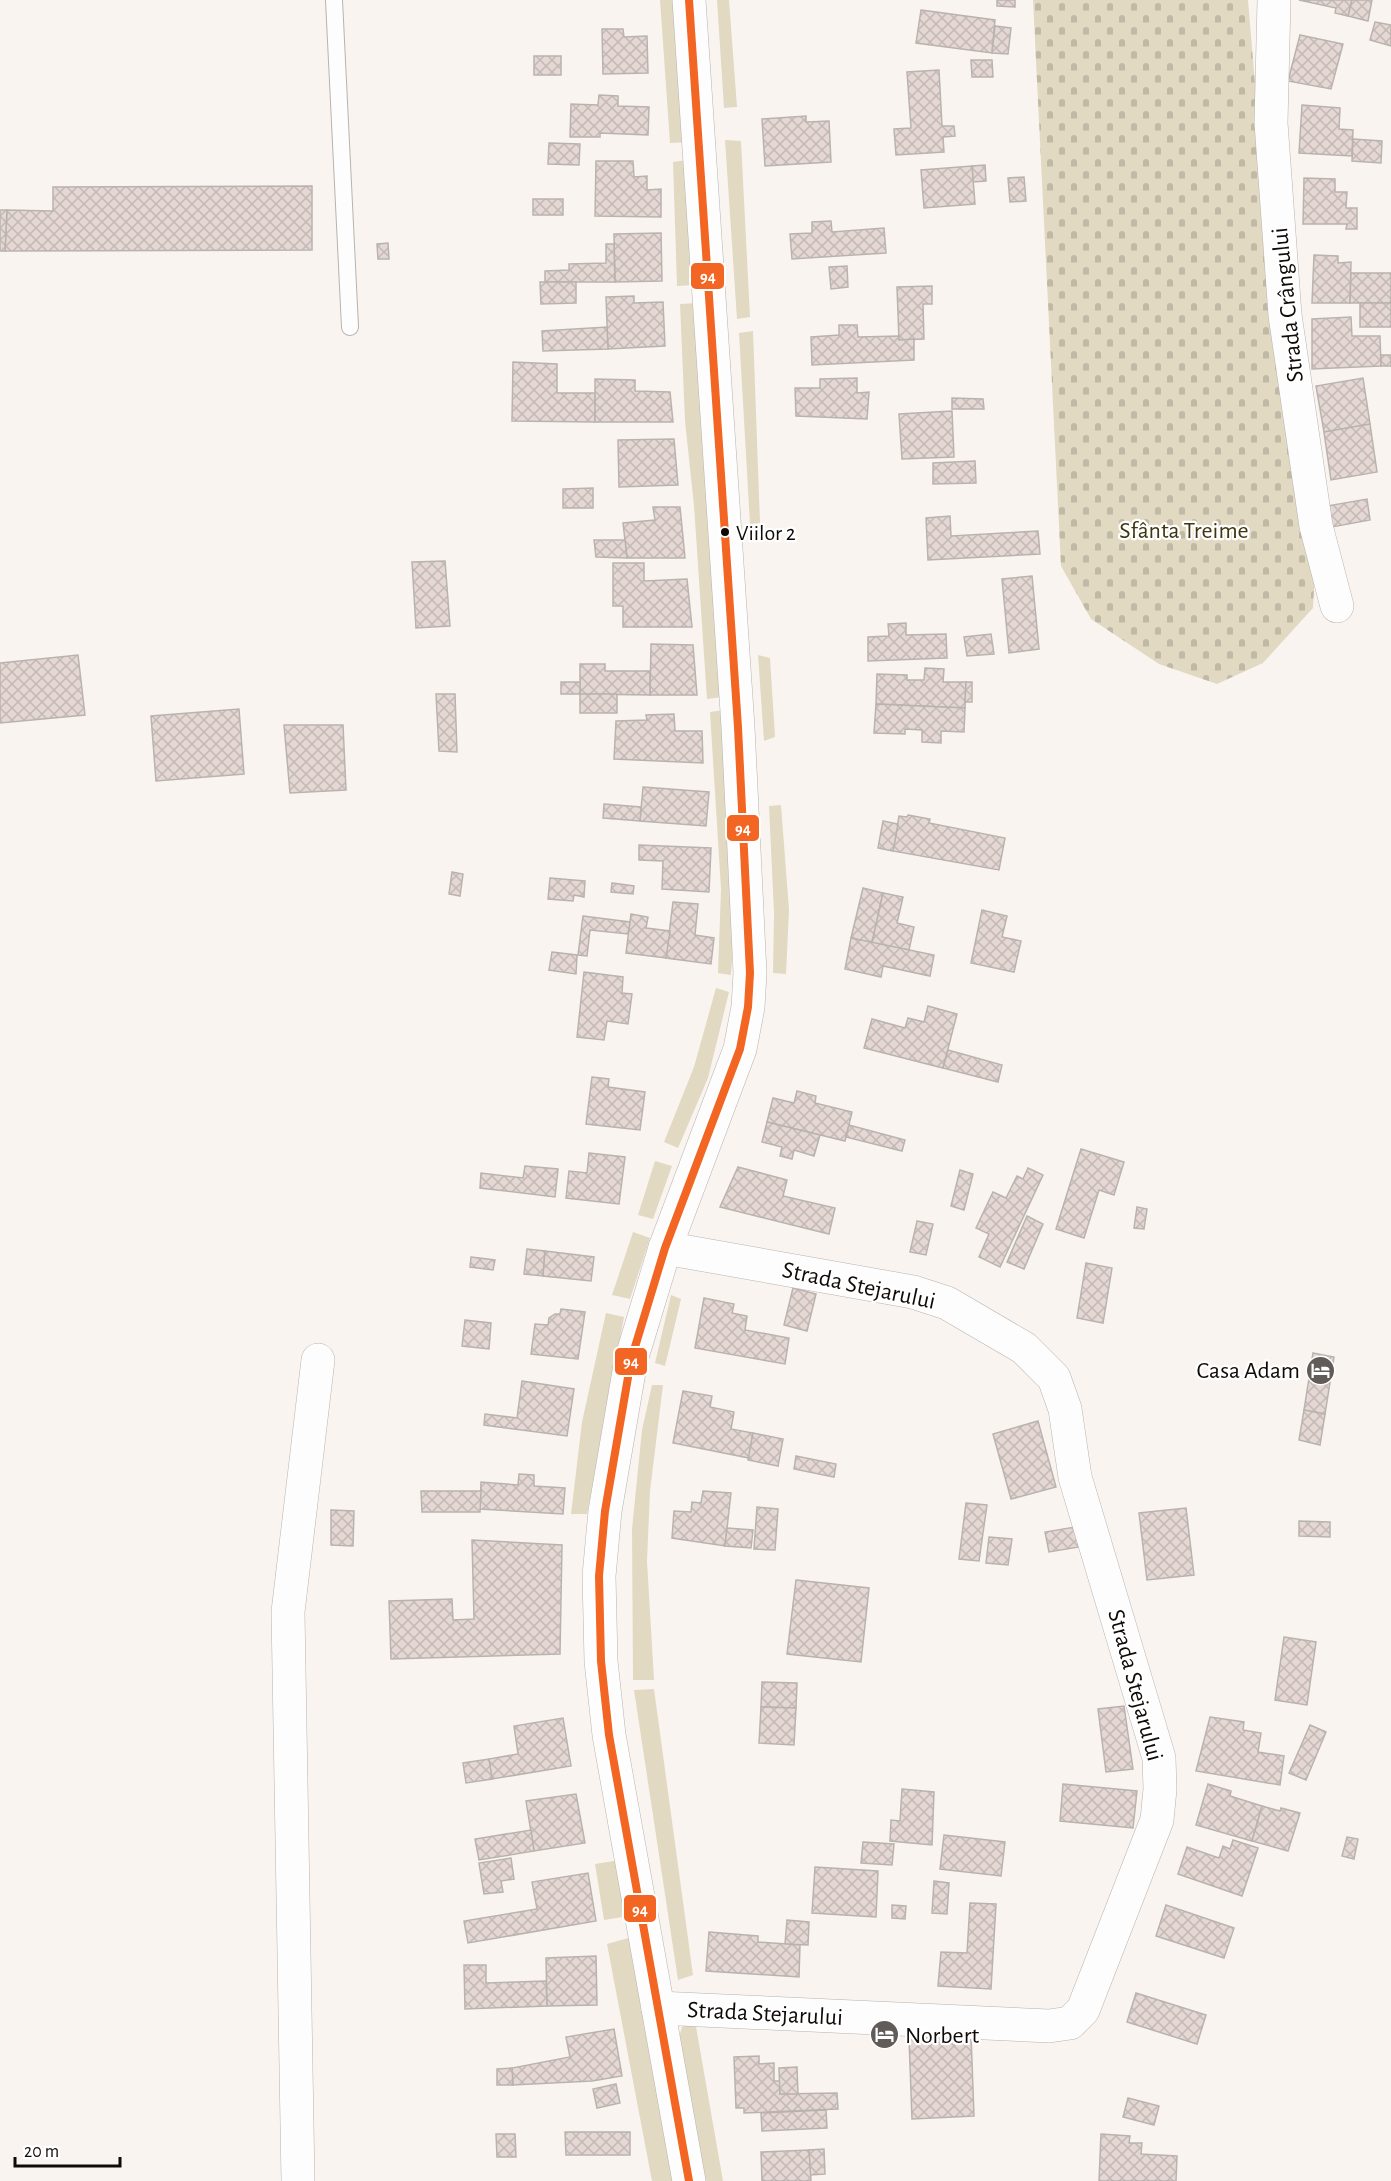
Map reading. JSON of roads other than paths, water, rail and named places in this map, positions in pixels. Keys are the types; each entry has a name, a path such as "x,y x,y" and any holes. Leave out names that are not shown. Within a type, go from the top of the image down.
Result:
{"street":[{"path":"689,0 738,728 750,973 748,1007 740,1049 665,1248 631,1360 605,1511 599,1576 601,1661 609,1735 689,2181"},
{"name":"Strada Crângului","path":"1274,0 1271,123 1285,315 1316,526 1337,606"},
{"name":"Strada Stejarului","path":"658,2008 1049,2026 1070,2023 1083,2010 1157,1820 1160,1789 1159,1758 1075,1477 1065,1409 1054,1378 1024,1348 947,1304 913,1292 665,1248"},
{"path":"298,2181 288,1612 318,1359"}],"lane":[{"path":"334,0 350,327"}],"place":[{"name":"Viilor 2","path":"725,532"},
{"name":"Casa Adam","path":"1321,1370"},
{"name":"Norbert","path":"884,2035"}],"park label":[{"name":"Sfânta Treime","path":"1184,530"}]}
